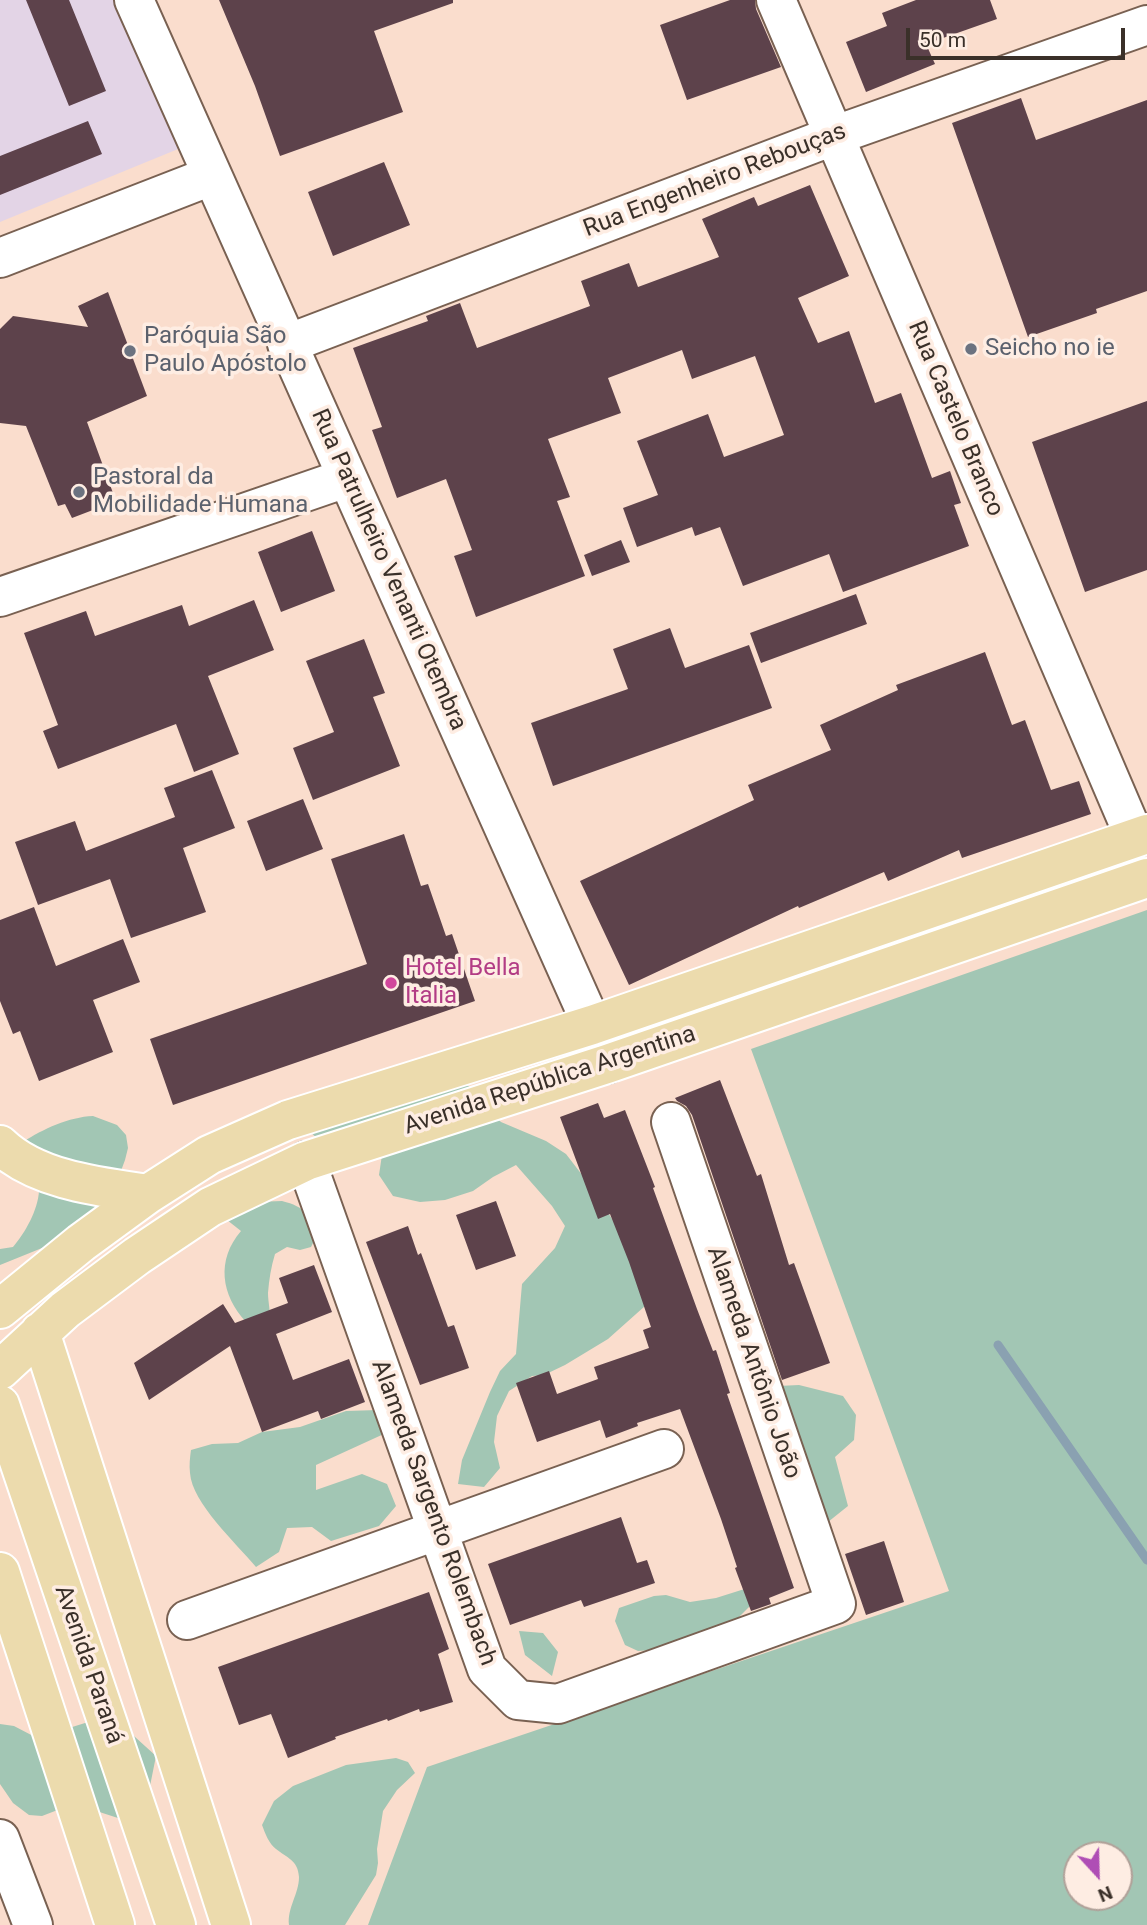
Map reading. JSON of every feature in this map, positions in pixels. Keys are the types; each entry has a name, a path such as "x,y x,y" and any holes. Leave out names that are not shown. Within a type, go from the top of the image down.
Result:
{"main road":[{"name":"Avenida República Argentina","path":"0,1309 81,1243 148,1194 209,1155 288,1120 592,1025 1141,836"},
{"name":"Avenida República Argentina","path":"0,1370 65,1310 137,1256 210,1208 306,1161 607,1064 1147,878"},
{"path":"0,1144 41,1170 81,1184 148,1194"},
{"name":"Avenida República Argentina","path":"0,1275 81,1243"},
{"path":"40,1332 231,1925"},
{"name":"Avenida Paraná","path":"0,1405 176,1925"},
{"path":"0,1572 115,1925"},
{"path":"0,1656 41,1695"},
{"path":"85,1925 96,1865"}],"street":[{"name":"Rua Patrulheiro Venanti Otembra","path":"134,0 592,1025 607,1064"},
{"name":"Rua Castelo Branco","path":"776,0 833,136 1141,836"},
{"name":"Rua Engenheiro Rebouças","path":"287,344 833,136 1147,25"},
{"path":"0,258 211,176"},
{"path":"0,597 346,478"},
{"name":"Alameda Antônio João","path":"671,1122 836,1604"},
{"name":"Alameda Sargento Rolembach","path":"306,1161 487,1669 518,1700 558,1703 836,1604"},
{"path":"187,1620 664,1449"},
{"path":"0,1839 33,1925"}],"shaded area":[{"path":"0,0 119,0 183,147 0,222"}],"green space":[{"path":"1147,910 1147,1925 368,1925 427,1767 949,1591 751,1049"},
{"path":"446,1080 469,1086 483,1105 501,1122 546,1141 566,1154 596,1193 623,1237 645,1306 608,1339 565,1365 544,1375 532,1376 509,1391 497,1416 494,1442 500,1468 484,1487 458,1484 462,1460 500,1371 516,1354 522,1284 555,1248 565,1226 552,1206 516,1165 473,1191 445,1200 420,1202 393,1196 379,1175 383,1148 318,1139 309,1131"},
{"path":"93,1116 117,1125 126,1135 128,1148 125,1160 108,1206 47,1246 0,1265 0,1249 13,1247 18,1241 30,1221 38,1198 37,1180 23,1142 57,1124"},
{"path":"282,1201 305,1212 317,1235 311,1247 300,1250 287,1247 275,1254 268,1288 269,1322 246,1322 227,1289 225,1265 233,1242 241,1231 227,1220 256,1202"},
{"path":"799,1385 843,1396 856,1415 854,1440 835,1457 848,1506 828,1522 797,1427 781,1412 778,1386"},
{"path":"378,1410 386,1433 316,1465 316,1490 362,1474 387,1484 396,1506 379,1526 331,1541 312,1527 287,1528 279,1552 256,1567 206,1510 198,1497 190,1470 191,1450 212,1444 238,1443 262,1432 300,1427 346,1411"},
{"path":"754,1586 758,1598 730,1626 652,1650 638,1651 625,1645 615,1621 619,1608 654,1596 666,1595 690,1602 716,1598"},
{"path":"519,1631 543,1633 558,1652 552,1676 525,1655"},
{"path":"85,1723 124,1727 156,1756 148,1796 121,1819 81,1806 68,1806 42,1816 29,1815 13,1803 0,1784 0,1724 14,1726 37,1738"},
{"path":"396,1758 408,1762 415,1773 397,1790 383,1811 376,1875 345,1925 289,1925 299,1877 294,1863 271,1844 262,1825 274,1801 293,1786 346,1765"}],"building":[{"path":"26,0 69,0 106,91 69,106"},
{"path":"219,0 453,0 453,3 374,31 403,112 280,156 255,86"},
{"path":"730,0 755,0 756,9 781,67 687,100 660,25"},
{"path":"916,0 990,0 997,19 926,44 935,64 866,92 846,42 887,26 882,13"},
{"path":"1021,98 1036,140 1147,100 1147,291 1096,309 1097,313 1028,337 952,123"},
{"path":"88,121 102,154 0,195 0,156"},
{"path":"384,162 410,225 333,256 308,192"},
{"path":"810,185 849,276 798,298 818,343 849,331 875,403 901,393 932,478 950,471 961,503 954,505 969,546 843,592 829,554 743,586 720,527 695,536 692,527 637,547 623,508 658,495 637,441 708,414 724,457 784,435 755,356 692,379 682,350 608,378 621,413 548,439 570,497 557,501 585,576 476,617 454,556 472,550 446,479 397,498 372,430 382,427 353,348 428,321 426,316 460,303 477,348 590,306 581,281 629,263 638,287 719,257 702,219 754,197 758,206"},
{"path":"108,292 147,396 87,422 113,493 104,498 106,505 72,518 65,504 58,506 26,426 0,423 0,329 13,316 88,327 78,306"},
{"path":"1147,401 1147,570 1085,592 1032,442"},
{"path":"312,531 335,591 281,612 258,552"},
{"path":"621,540 630,562 592,576 584,555"},
{"path":"856,594 867,624 761,663 750,633"},
{"path":"254,600 274,650 208,676 239,754 194,772 176,724 58,769 43,731 58,725 24,633 86,611 95,636 182,605 189,626"},
{"path":"670,628 685,668 749,645 772,708 553,786 531,723 628,689 613,649"},
{"path":"364,639 385,693 373,697 400,766 313,800 293,748 334,732 306,661"},
{"path":"985,652 1012,725 1025,720 1051,790 1079,781 1091,814 962,858 959,850 888,881 884,872 799,908 798,906 629,985 580,881 754,800 748,785 831,750 820,725 898,690 896,685"},
{"path":"212,770 235,828 183,848 206,912 131,938 110,879 38,905 15,842 75,821 86,851 175,817 164,788"},
{"path":"303,799 323,849 266,871 247,821"},
{"name":"Hotel Bella Italia","path":"404,834 421,886 428,884 446,936 452,934 475,1001 173,1105 150,1039 367,964 331,859"},
{"path":"34,907 56,966 123,939 140,982 93,1000 113,1052 39,1081 20,1031 13,1034 0,1001 0,920"},
{"path":"720,1080 757,1176 761,1174 789,1265 794,1263 830,1363 782,1380 692,1115 686,1106 675,1098"},
{"path":"598,1103 604,1118 625,1110 697,1309 713,1351 716,1350 730,1393 727,1394 794,1588 769,1598 771,1604 751,1611 721,1519 680,1409 637,1423 638,1426 606,1438 600,1420 537,1442 516,1383 549,1371 557,1394 598,1379 594,1367 649,1348 643,1330 651,1327 629,1262 610,1214 598,1219 560,1117"},
{"path":"496,1201 516,1256 476,1270 456,1215"},
{"path":"408,1226 418,1255 421,1253 448,1327 454,1325 469,1368 420,1385 366,1242"},
{"path":"314,1265 332,1312 276,1334 293,1380 349,1359 365,1402 321,1419 318,1411 262,1432 230,1346 149,1400 134,1363 223,1304 235,1323 288,1303 279,1278"},
{"path":"621,1517 637,1563 647,1560 655,1583 584,1607 581,1600 510,1625 488,1564"},
{"path":"884,1541 904,1602 866,1615 845,1554"},
{"path":"429,1592 449,1649 438,1654 453,1702 420,1712 419,1709 388,1721 387,1719 335,1737 336,1739 288,1758 271,1714 239,1725 218,1667"}],"waterway":[{"path":"998,1345 1147,1560"}],"place":[{"name":"Seicho no ie","path":"971,349"},
{"name":"Paróquia São Paulo Apóstolo","path":"130,351"},
{"name":"Pastoral da Mobilidade Humana","path":"79,492"},
{"name":"Hotel Bella Italia","path":"391,983"}]}
